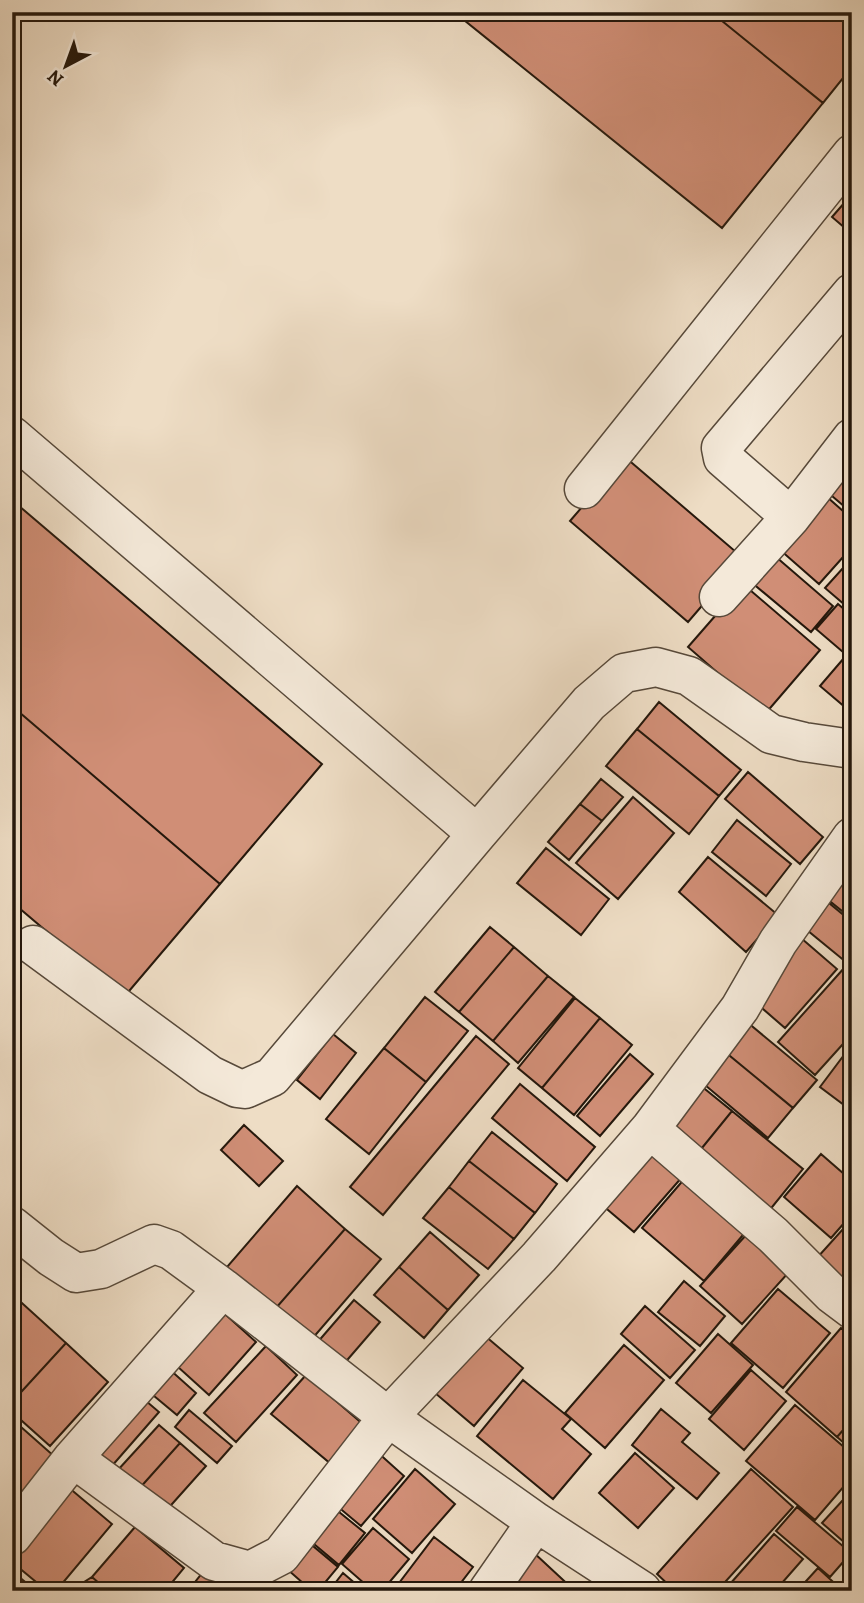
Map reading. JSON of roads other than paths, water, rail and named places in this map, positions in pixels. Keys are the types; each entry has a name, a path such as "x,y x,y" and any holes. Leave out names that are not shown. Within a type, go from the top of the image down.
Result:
{"street":[{"path":"584,489 852,154"},
{"path":"791,517 723,458 721,448 852,293"},
{"path":"12,436 477,834"},
{"path":"719,597 791,517 852,438"},
{"path":"33,945 210,1075 245,1089 272,1077 589,703 624,673 656,667 689,676 771,734 852,749"},
{"path":"73,1458 214,1560 250,1571 281,1555 388,1417 539,1257 650,1129 740,1008 778,942 852,837"},
{"path":"650,1129 773,1235 832,1294 852,1309"},
{"path":"12,1226 76,1273 101,1269 154,1244 172,1250 388,1417 536,1522 642,1591"},
{"path":"12,1536 73,1458 223,1288"},
{"path":"488,1591 536,1522"}]}
